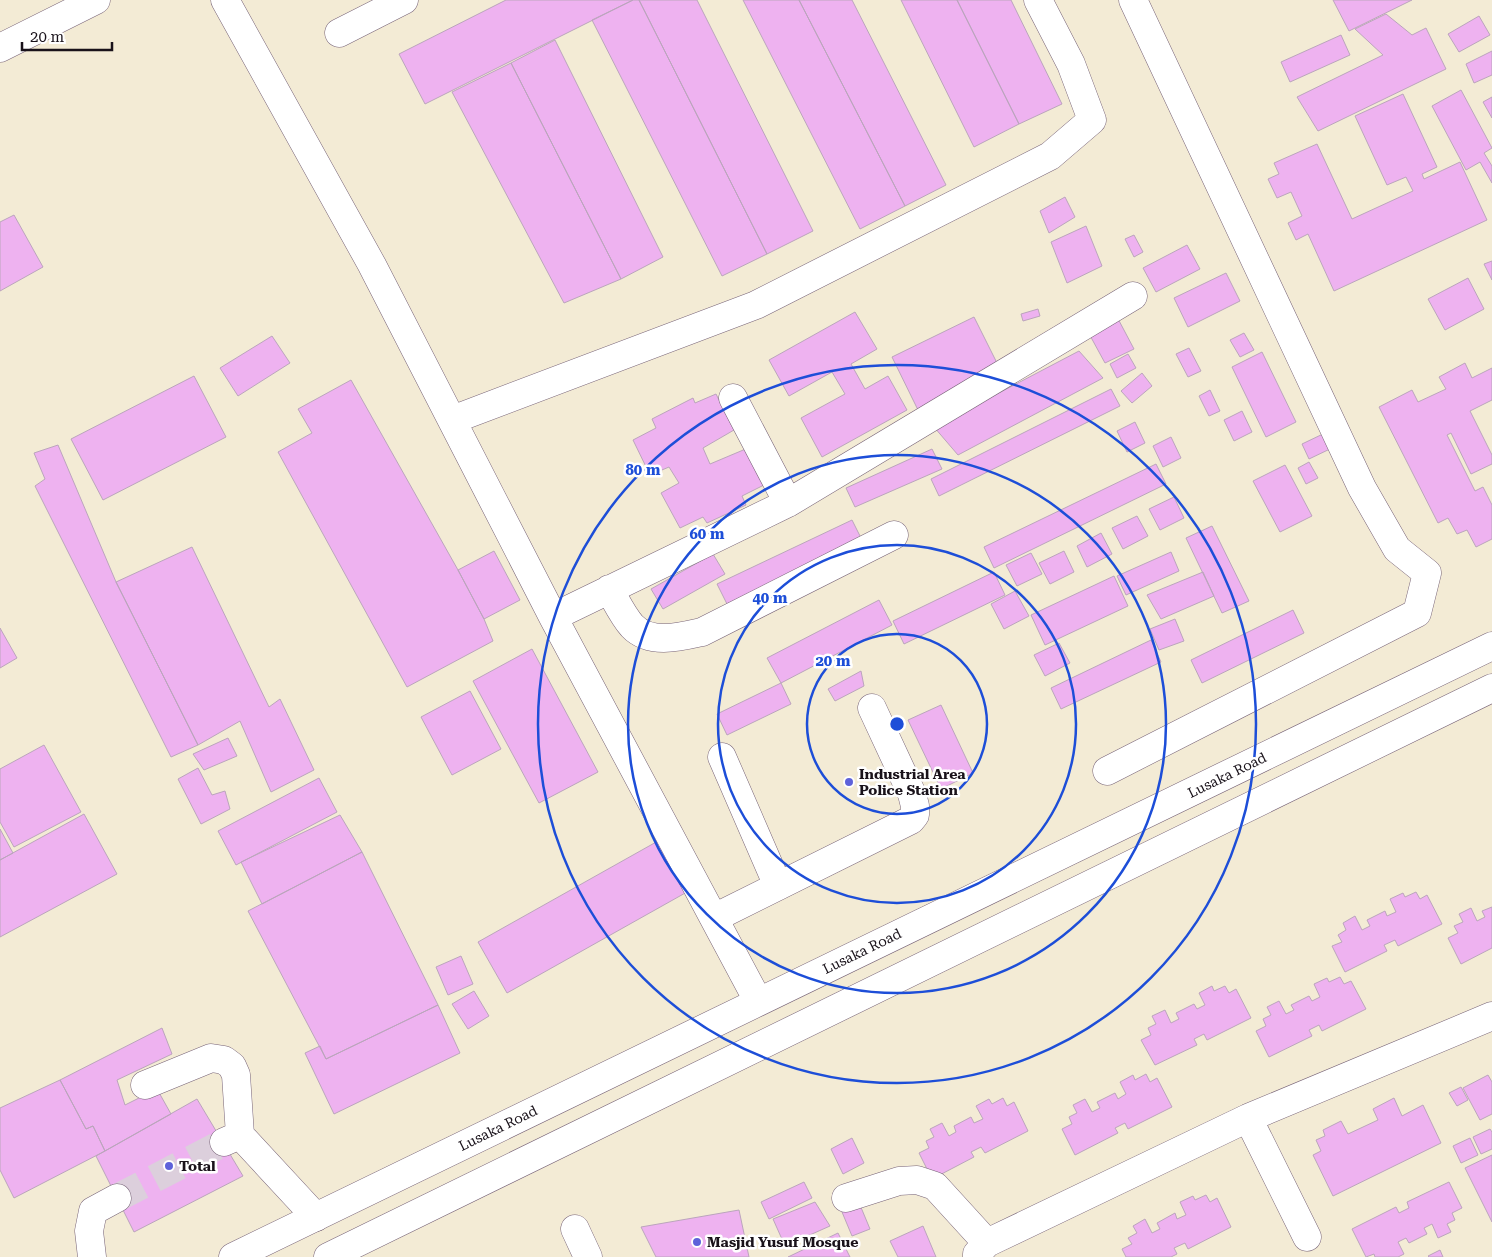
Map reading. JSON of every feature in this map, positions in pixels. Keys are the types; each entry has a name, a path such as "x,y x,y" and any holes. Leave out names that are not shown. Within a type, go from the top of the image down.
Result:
{"main road":[{"path":"0,48 96,0"},
{"path":"226,0 372,265 553,617 758,1001"},
{"path":"339,33 404,0"},
{"path":"452,420 756,305 1050,156 1092,120 1071,64 1038,0"},
{"path":"1107,771 1417,613 1427,573 1397,549 1362,488 1133,0"},
{"path":"553,617 788,503 1133,296"},
{"path":"733,398 788,503"},
{"path":"609,590 632,626 646,636 680,638 702,632 894,535"},
{"name":"Lusaka Road","path":"232,1257 1492,646"},
{"path":"328,1257 1492,688"},
{"path":"714,918 911,820 915,815 912,794 872,708"},
{"path":"722,757 778,886"},
{"path":"846,1198 899,1181 917,1180 934,1186 982,1250 1248,1118 1492,1016"},
{"path":"145,1085 211,1058 224,1060 232,1066 236,1075 231,1139 316,1217"},
{"path":"1248,1118 1307,1236"},
{"path":"92,1257 89,1231 93,1211 117,1198"},
{"path":"575,1229 588,1257"}],"shaded area":[{"path":"0,0 1492,0 1492,1257 0,1257"}],"building":[{"path":"506,0 633,0 425,104 399,54"},
{"path":"633,0 639,0 767,254 722,276 592,20"},
{"path":"639,0 697,0 813,231 767,254"},
{"path":"743,0 799,0 905,206 860,229"},
{"path":"799,0 852,0 946,185 905,206"},
{"path":"901,0 957,0 1019,124 974,147"},
{"path":"957,0 1011,0 1062,104 1019,124"},
{"path":"1333,0 1412,0 1349,31"},
{"path":"1386,14 1412,35 1426,28 1446,69 1318,131 1297,97 1383,55 1355,29"},
{"path":"1479,16 1490,35 1459,52 1448,34"},
{"path":"1341,35 1350,55 1290,82 1281,62"},
{"path":"555,40 663,257 621,279 511,63"},
{"path":"1492,51 1492,75 1474,83 1466,64"},
{"path":"511,63 621,279 564,303 452,92"},
{"path":"1461,90 1492,148 1484,153 1492,166 1492,183 1480,162 1466,170 1432,106"},
{"path":"1403,94 1437,167 1422,174 1424,179 1460,162 1487,220 1334,291 1308,234 1296,240 1288,223 1302,216 1291,192 1277,198 1268,179 1279,174 1274,163 1317,144 1352,219 1413,191 1406,177 1387,185 1355,116"},
{"path":"1492,97 1492,118 1483,102"},
{"path":"1065,197 1075,217 1049,233 1040,211"},
{"path":"14,215 43,267 0,291 0,222"},
{"path":"1086,226 1102,266 1067,283 1051,242"},
{"path":"1134,235 1143,252 1134,257 1125,239"},
{"path":"1187,245 1200,269 1156,292 1143,268"},
{"path":"1492,261 1492,280 1484,264"},
{"path":"1226,273 1240,301 1188,327 1174,298"},
{"path":"1468,278 1484,309 1445,330 1428,299"},
{"path":"1038,309 1040,316 1023,321 1021,314"},
{"path":"855,312 877,349 851,364 865,389 888,376 907,410 822,457 801,418 845,394 832,372 789,396 769,360"},
{"path":"1116,315 1134,349 1105,363 1087,330"},
{"path":"974,317 1000,369 918,410 892,357"},
{"path":"1244,333 1254,350 1240,357 1230,340"},
{"path":"272,336 290,363 238,396 220,368"},
{"path":"1189,348 1201,371 1188,377 1176,354"},
{"path":"1079,351 1103,378 958,455 934,427"},
{"path":"1262,352 1296,422 1266,437 1232,367"},
{"path":"1128,354 1136,368 1117,378 1110,364"},
{"path":"1465,363 1472,378 1492,368 1492,400 1470,411 1492,455 1492,464 1471,474 1451,433 1447,435 1475,491 1483,487 1492,505 1492,539 1476,547 1467,530 1457,534 1448,518 1438,523 1379,407 1412,390 1418,402 1446,389 1439,377"},
{"path":"1142,373 1152,386 1132,403 1121,391"},
{"path":"194,376 226,437 103,500 71,439"},
{"path":"351,380 458,570 484,619 493,641 407,687 278,452 312,433 298,409"},
{"path":"1111,389 1120,406 939,496 931,479"},
{"path":"1210,390 1220,411 1209,416 1199,396"},
{"path":"716,394 734,430 703,448 710,464 748,448 764,485 742,496 746,505 707,523 703,517 680,528 661,493 679,483 669,467 650,475 633,440 656,428 652,419 693,398 695,403"},
{"path":"1242,411 1252,432 1234,441 1224,420"},
{"path":"1135,422 1145,443 1127,452 1117,431"},
{"path":"1325,433 1332,448 1309,459 1302,444"},
{"path":"1171,437 1181,458 1163,467 1153,446"},
{"path":"58,445 116,582 198,745 171,757 35,486 45,479 34,453"},
{"path":"932,449 942,469 855,507 846,488"},
{"path":"1309,462 1318,478 1306,484 1298,468"},
{"path":"1156,464 1166,484 994,568 984,547"},
{"path":"1285,465 1312,516 1280,532 1253,481"},
{"path":"1174,497 1184,518 1160,530 1149,509"},
{"path":"1137,516 1148,536 1123,549 1112,528"},
{"path":"852,520 862,540 727,604 717,584"},
{"path":"1212,526 1249,601 1222,613 1186,538"},
{"path":"1101,533 1112,554 1087,567 1077,546"},
{"path":"192,547 269,707 280,699 314,770 271,792 240,721 198,745 116,582"},
{"path":"494,551 520,600 484,619 458,570"},
{"path":"1064,551 1074,572 1050,584 1039,563"},
{"path":"1171,552 1179,571 1126,595 1117,576"},
{"path":"1031,553 1042,574 1017,586 1006,565"},
{"path":"713,554 725,574 663,609 651,589"},
{"path":"994,572 1005,595 904,644 893,621"},
{"path":"1203,572 1214,596 1161,619 1147,595"},
{"path":"1114,576 1128,606 1045,645 1031,615"},
{"path":"1015,591 1029,616 1004,629 991,604"},
{"path":"879,600 892,625 781,683 767,658"},
{"path":"1293,610 1304,633 1202,683 1191,660"},
{"path":"1175,619 1184,641 1159,650 1150,629"},
{"path":"0,628 17,658 0,668"},
{"path":"1151,640 1161,662 1061,709 1051,688"},
{"path":"1059,643 1070,663 1045,676 1034,655"},
{"path":"532,649 598,772 539,803 473,681"},
{"path":"861,671 864,686 835,701 828,689"},
{"path":"781,683 791,704 727,735 717,714"},
{"path":"470,691 501,749 452,775 421,717"},
{"path":"941,705 973,773 941,789 908,720"},
{"path":"228,738 237,756 204,770 193,754"},
{"path":"44,745 81,812 14,847 0,822 0,769"},
{"path":"198,768 212,795 225,791 230,809 201,824 178,779"},
{"path":"319,778 337,812 236,865 218,831"},
{"path":"84,814 117,874 0,937 0,860"},
{"path":"340,815 362,852 262,904 241,862"},
{"path":"0,829 13,853 0,860"},
{"path":"658,841 687,892 507,993 478,942"},
{"path":"362,852 438,1005 326,1059 248,911"},
{"path":"1416,892 1420,899 1427,895 1442,924 1398,946 1395,940 1384,945 1387,951 1345,972 1332,946 1342,942 1338,935 1346,930 1343,923 1355,916 1362,930 1370,926 1367,920 1385,911 1387,916 1396,912 1390,899 1403,893 1405,897"},
{"path":"1492,907 1492,948 1461,964 1448,938 1458,933 1454,926 1463,922 1459,914 1471,908 1477,921 1485,917 1482,911"},
{"path":"461,956 473,984 448,995 436,967"},
{"path":"1340,977 1344,984 1351,981 1366,1009 1322,1031 1319,1025 1309,1030 1312,1036 1269,1057 1256,1031 1266,1026 1263,1019 1271,1015 1267,1007 1279,1001 1286,1014 1294,1010 1291,1005 1309,996 1312,1001 1320,997 1314,984 1327,978 1329,982"},
{"path":"1212,986 1214,991 1225,986 1229,993 1236,989 1251,1018 1207,1040 1204,1034 1194,1039 1197,1045 1155,1065 1141,1040 1151,1035 1148,1028 1156,1024 1152,1016 1165,1010 1171,1023 1179,1019 1176,1013 1194,1004 1197,1009 1205,1005 1199,993"},
{"path":"474,991 489,1016 468,1029 452,1004"},
{"path":"438,1005 460,1053 334,1114 305,1053 320,1046 326,1059"},
{"path":"162,1028 172,1054 117,1080 125,1105 157,1089 171,1114 105,1151 93,1126 86,1129 60,1080"},
{"path":"1146,1074 1150,1082 1157,1078 1172,1107 1128,1129 1125,1123 1115,1128 1118,1133 1075,1155 1062,1129 1072,1124 1069,1117 1077,1113 1073,1105 1085,1099 1092,1112 1100,1108 1097,1102 1115,1093 1118,1099 1126,1094 1120,1082 1133,1075 1135,1080"},
{"path":"1488,1075 1492,1082 1492,1114 1480,1120 1463,1088"},
{"path":"60,1080 86,1129 93,1126 105,1151 14,1198 0,1170 0,1108"},
{"path":"1461,1087 1468,1100 1457,1106 1449,1093"},
{"path":"1003,1098 1007,1106 1014,1102 1028,1131 985,1153 981,1147 971,1152 974,1157 932,1179 919,1153 929,1148 926,1141 934,1137 930,1129 942,1123 949,1136 956,1132 954,1126 971,1117 974,1123 983,1119 976,1106 989,1099 992,1104"},
{"path":"1394,1098 1402,1116 1423,1105 1441,1143 1333,1196 1313,1155 1321,1151 1316,1140 1325,1136 1323,1130 1341,1121 1348,1134 1378,1120 1373,1109"},
{"name":"Total","path":"197,1099 243,1176 134,1232 96,1156"},
{"path":"1490,1129 1492,1132 1492,1149 1481,1154 1473,1137"},
{"path":"852,1138 864,1163 843,1174 831,1149"},
{"path":"1470,1138 1478,1155 1461,1163 1453,1146"},
{"path":"1492,1155 1492,1222 1465,1168"},
{"path":"804,1182 812,1198 769,1219 761,1202"},
{"path":"1449,1182 1462,1208 1452,1213 1455,1220 1447,1224 1451,1232 1438,1238 1432,1224 1424,1228 1427,1234 1409,1243 1406,1238 1398,1242 1404,1254 1398,1257 1375,1257 1374,1254 1366,1257 1352,1229 1396,1207 1399,1213 1409,1208 1407,1202"},
{"path":"1206,1195 1210,1202 1217,1198 1231,1227 1188,1249 1185,1243 1174,1248 1177,1254 1171,1257 1126,1257 1122,1249 1132,1244 1128,1238 1137,1233 1133,1226 1145,1219 1152,1233 1160,1229 1157,1223 1175,1213 1177,1219 1186,1215 1180,1202 1193,1196 1195,1200"},
{"path":"815,1202 830,1226 785,1246 773,1219"},
{"path":"860,1205 870,1229 852,1236 842,1212"},
{"name":"Masjid Yusuf Mosque","path":"739,1210 749,1257 656,1257 641,1227"},
{"path":"923,1226 936,1257 898,1257 890,1241"},
{"path":"838,1233 850,1257 788,1257"},
{"path":"1440,1250 1443,1257 1428,1256"}],"tunnel":[{"path":"117,1198 223,1143"}],"place":[{"name":"Industrial Area Police Station","path":"849,782"},
{"name":"Total","path":"169,1166"},
{"name":"Masjid Yusuf Mosque","path":"697,1242"}]}
